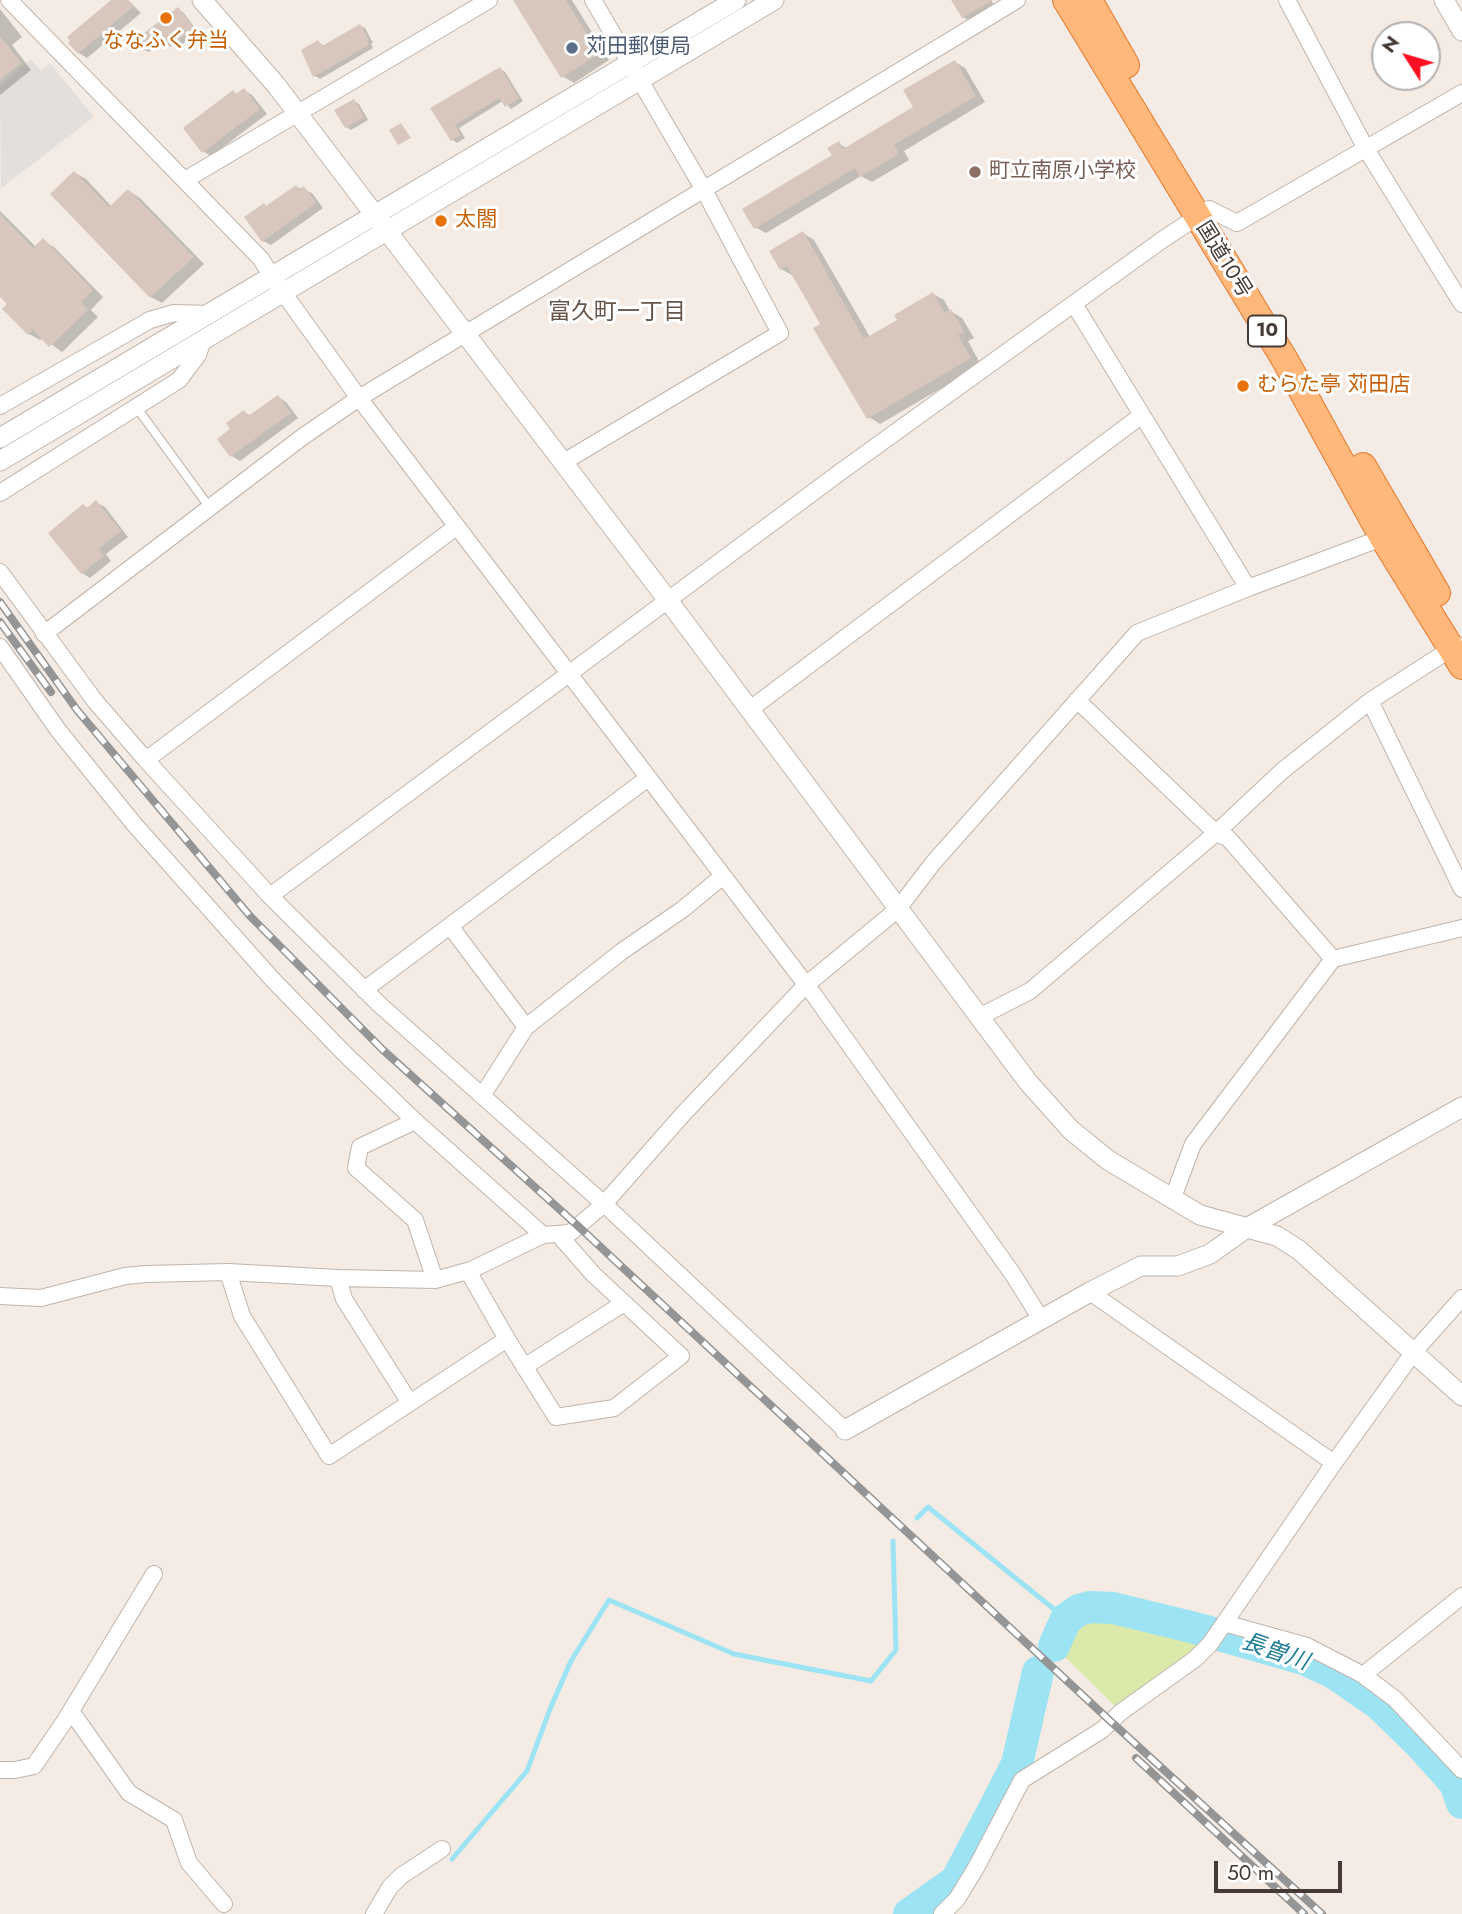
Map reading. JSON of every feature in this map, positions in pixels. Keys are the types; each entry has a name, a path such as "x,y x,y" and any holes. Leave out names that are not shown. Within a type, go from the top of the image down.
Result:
{"highway":[{"name":"国道10号","path":"1066,0 1203,213"},
{"name":"国道10号","path":"1089,0 1285,360 1460,648"}],"street":[{"path":"9,0 261,259 359,398 806,985 1012,1273 1041,1319"},
{"path":"202,0 254,58 375,214 1028,1082 1070,1130 1108,1160 1200,1215 1277,1237 1299,1250 1462,1396"},
{"path":"185,180 489,0"},
{"path":"562,463 780,333 704,190 593,0"},
{"path":"0,438 210,314 277,285 387,231 634,71 736,0"},
{"path":"0,461 203,340 375,214 634,71 774,0"},
{"path":"44,634 359,398 1017,0"},
{"path":"1287,0 1366,149 1462,304"},
{"path":"1444,0 1462,31"},
{"path":"270,896 667,599 1203,213 1237,223 1462,93"},
{"path":"1074,304 1248,587"},
{"path":"0,406 150,320 174,313 210,314"},
{"path":"0,493 179,380 198,355 203,340"},
{"path":"749,710 1142,415"},
{"path":"146,761 456,527"},
{"path":"0,1296 41,1298 125,1276 146,1274 228,1272 435,1280 468,1271 551,1235 570,1233 604,1204 684,1114 806,985 898,909 933,863 1137,633 1248,587 1392,534"},
{"path":"0,572 95,701 146,761 270,896 364,990 604,1204 845,1430 1041,1319 1141,1266 1178,1266 1210,1254 1245,1229 1462,1107"},
{"path":"0,647 58,730 184,881 327,1036 415,1121 551,1235 681,1356 614,1408 556,1417 468,1271"},
{"path":"979,1017 1030,991 1216,833 1282,771 1370,701 1460,648"},
{"path":"1077,700 1216,833 1228,838 1333,959"},
{"path":"1370,701 1462,889"},
{"path":"364,990 648,778"},
{"path":"482,1096 526,1027 599,968 723,876"},
{"path":"450,926 526,1027"},
{"path":"1172,1200 1194,1144 1276,1031 1333,959 1462,928"},
{"path":"415,1121 360,1147 356,1168 415,1220 435,1280"},
{"path":"228,1272 242,1316 329,1456 507,1339"},
{"path":"338,1278 344,1299 410,1403"},
{"path":"1090,1292 1334,1463"},
{"path":"942,1914 957,1899 978,1866 1022,1780 1102,1730 1121,1712 1195,1659 1210,1644 1413,1353 1462,1298"},
{"path":"524,1367 624,1303"},
{"path":"0,1770 34,1766 155,1574"},
{"path":"1363,1675 1462,1596"},
{"path":"1222,1625 1307,1646 1363,1675 1395,1699 1462,1770"},
{"path":"71,1711 129,1793 174,1820 189,1863 224,1904"},
{"path":"374,1914 390,1886 442,1849"}],"lane":[{"path":"137,408 211,508"}],"green space":[{"path":"1090,1607 1113,1608 1216,1634 1121,1712 1054,1646 1066,1619 1079,1610"}],"shaded area":[{"path":"31,59 41,71 50,63 94,117 1,188 0,85"}],"building":[{"path":"111,0 127,0 133,7 78,54 68,43 70,41 67,37"},
{"path":"513,0 566,0 599,54 561,78"},
{"path":"951,0 993,0 962,18"},
{"path":"178,7 194,28 170,47 162,36 143,51 135,40"},
{"path":"360,24 369,45 313,77 301,50 318,40 322,46"},
{"path":"0,36 21,63 0,80"},
{"path":"955,60 976,96 894,145 899,154 860,177 855,168 754,229 742,209 832,155 827,148 839,141 843,149 913,107 903,90"},
{"path":"500,67 519,98 505,107 499,98 455,125 461,135 451,141 430,108"},
{"path":"244,88 260,109 202,153 183,128 233,90 236,94"},
{"path":"354,99 364,117 345,128 334,110"},
{"path":"401,123 411,138 398,145 389,130"},
{"path":"74,171 109,207 128,189 194,257 150,298 50,194"},
{"path":"296,185 299,190 304,186 316,203 262,242 244,217 264,203 266,206"},
{"path":"0,214 33,248 43,238 93,290 81,302 88,310 49,347 33,330 28,335 2,309 7,304 0,297"},
{"path":"803,231 864,339 897,320 894,315 933,292 945,313 951,309 964,332 958,335 971,358 867,419 813,328 820,324 787,266 780,270 769,251"},
{"path":"278,395 291,413 230,457 217,439 230,429 226,423 244,410 248,416"},
{"path":"96,500 121,531 99,549 104,556 81,574 48,533 83,504 87,508"}],"waterway":[{"path":"917,1518 928,1507 1066,1619"},
{"path":"452,1859 527,1771 571,1661 609,1600 734,1654 871,1681 896,1650 893,1541"},
{"name":"長曽川","path":"1054,1646 1066,1619 1079,1610 1090,1607 1113,1608 1304,1659 1334,1673 1379,1704 1455,1783 1462,1803"},
{"name":"長曽川","path":"909,1914 956,1881 1017,1764 1038,1672"}],"railway":[{"path":"0,602 77,710 250,916 383,1050 578,1226 1322,1914"},
{"path":"0,622 51,692"},
{"path":"1136,1758 1304,1914"}],"place":[{"name":"ななふく弁当","path":"166,18"},
{"name":"苅田郵便局","path":"572,48"},
{"name":"町立南原小学校","path":"975,172"},
{"name":"太閤","path":"441,221"},
{"name":"むらた亭 苅田店","path":"1243,386"}],"district":[{"name":"富久町一丁目","path":"617,313"}]}
